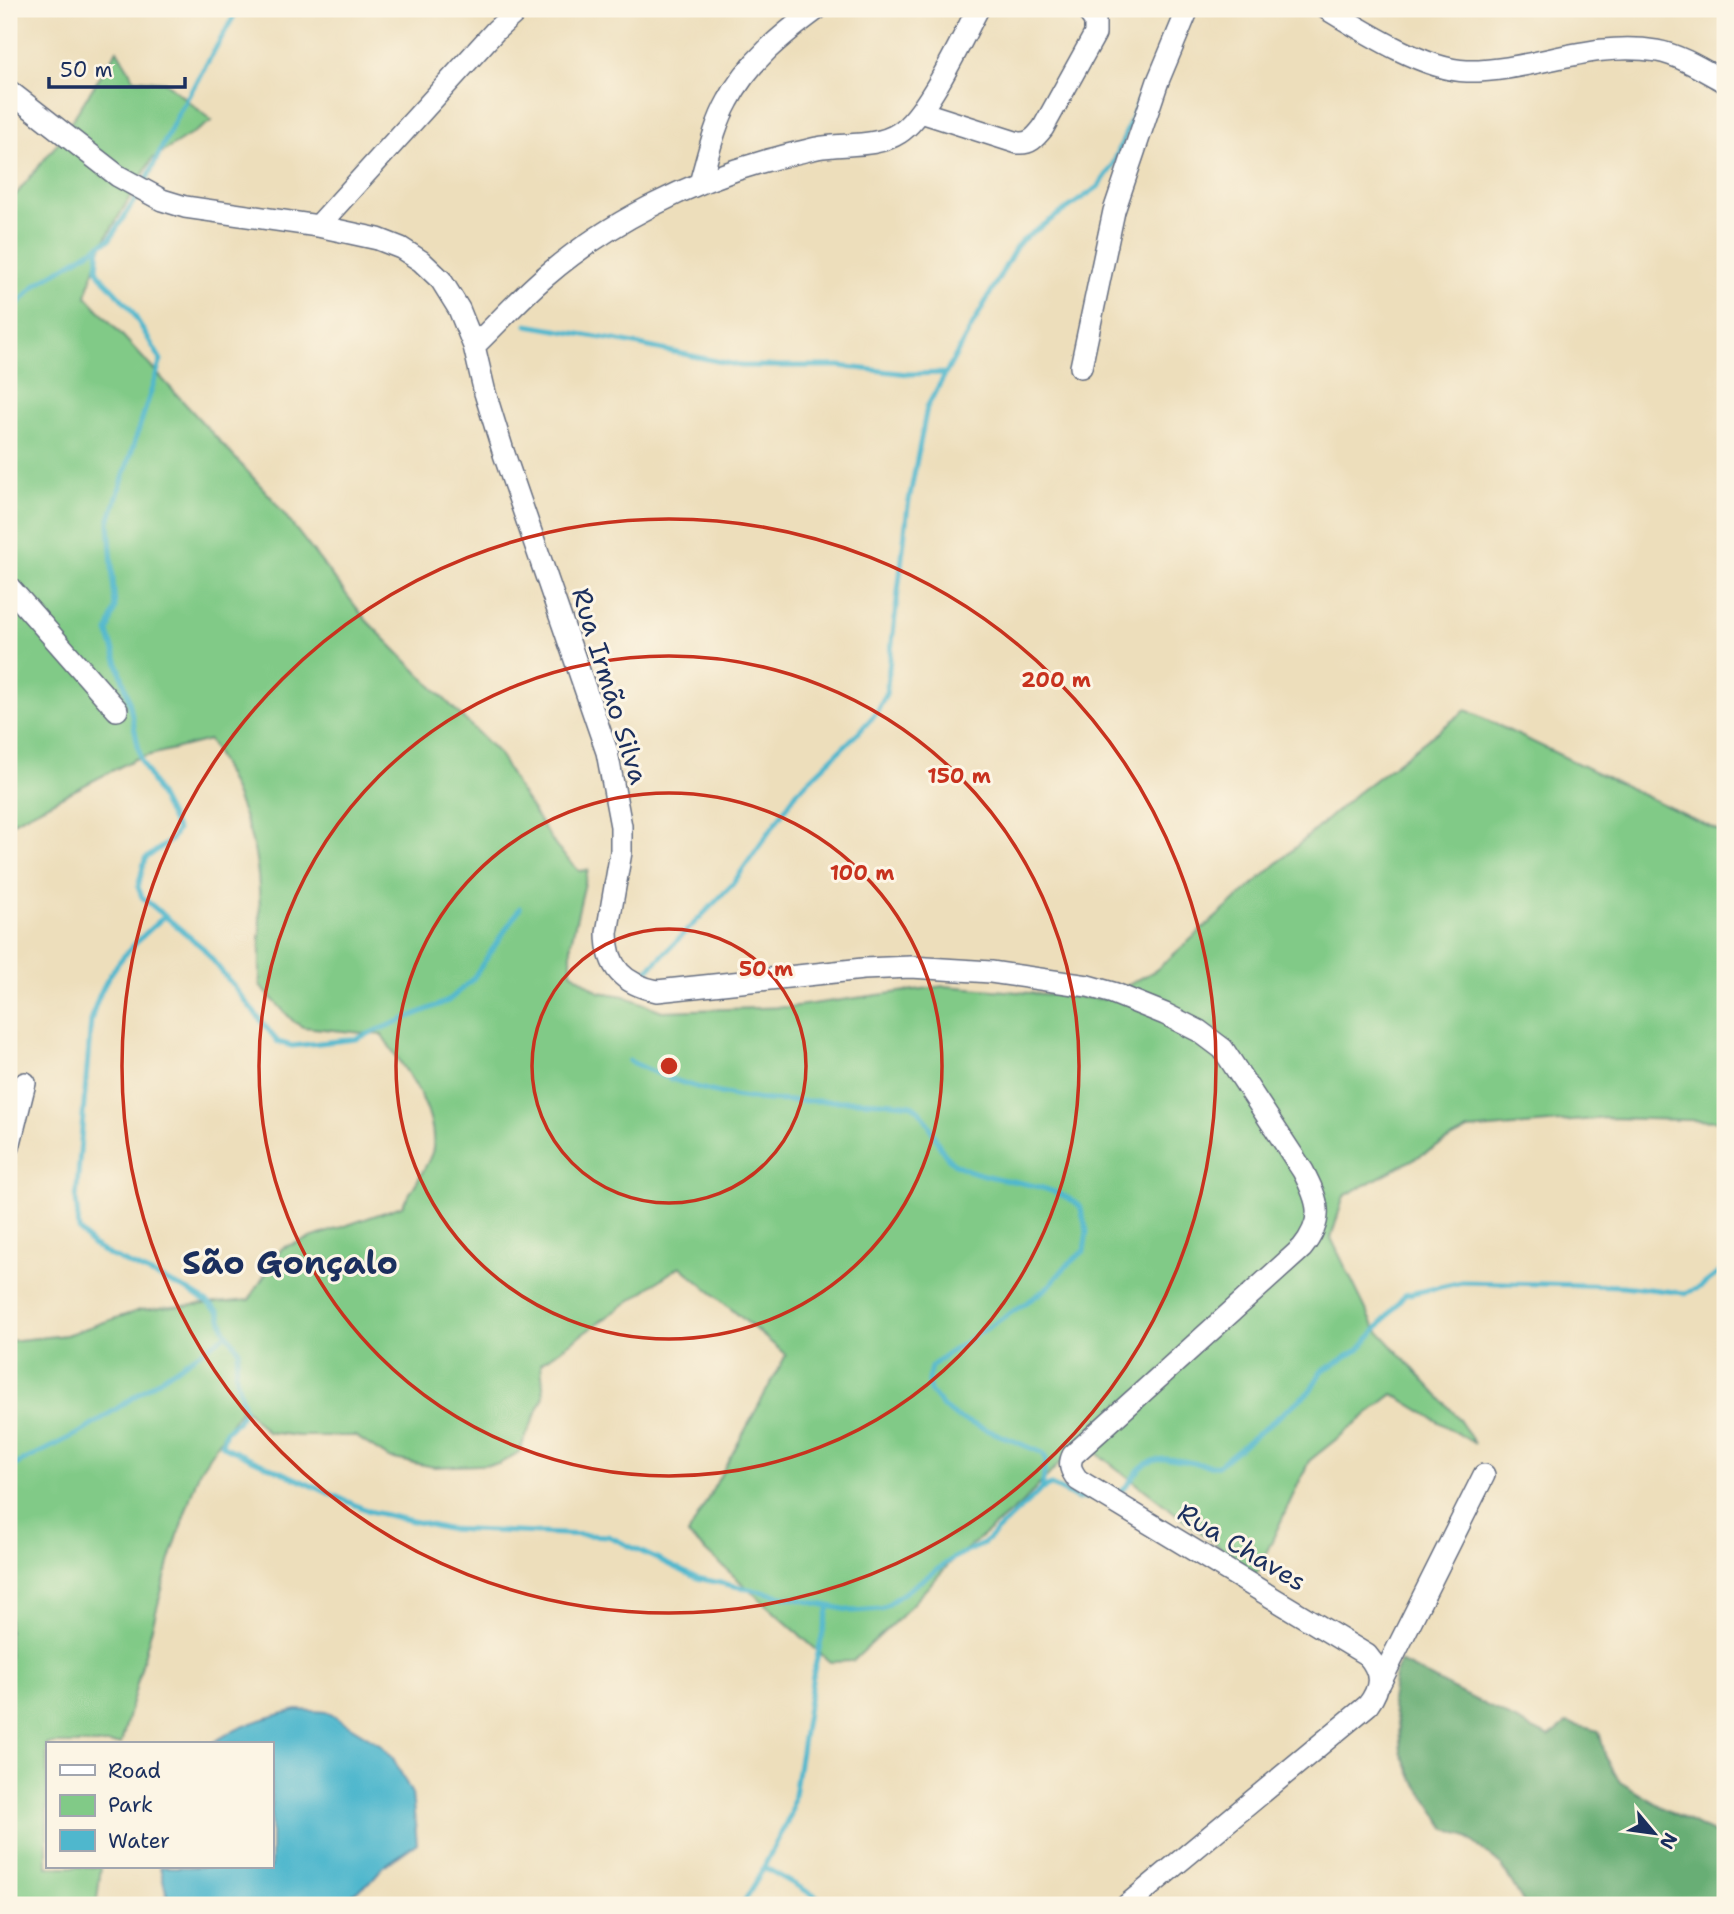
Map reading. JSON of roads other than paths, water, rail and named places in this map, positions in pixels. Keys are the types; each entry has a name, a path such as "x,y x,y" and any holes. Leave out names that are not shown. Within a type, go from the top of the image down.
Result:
{"street":[{"path":"318,226 496,30 519,9"},
{"path":"700,183 727,102 741,80 784,33 817,9"},
{"path":"474,346 545,276 577,252 633,217 700,183 765,161 818,148 886,140 910,125 921,112 978,9"},
{"path":"921,112 1018,143 1024,144 1033,140 1043,128 1096,34 1095,21 1086,9"},
{"path":"1081,367 1114,211 1158,81 1188,9"},
{"path":"1327,9 1370,35 1439,67 1467,71 1502,68 1596,50 1628,49 1660,51 1725,82"},
{"name":"Rua Irmão Silva","path":"9,90 118,176 162,200 185,208 318,226 378,239 401,248 421,261 441,280 458,309 474,346 500,442 607,752 621,826 621,852 607,944 609,956 625,979 639,987 657,991 911,967 991,972 1088,986 1113,993 1177,1019 1223,1049 1312,1188 1319,1210 1313,1231"},
{"path":"9,587 117,710"},
{"path":"9,1147 25,1083"},
{"name":"Rua Chaves","path":"1313,1231 1302,1248 1073,1455 1069,1462 1078,1480 1367,1655 1374,1663 1380,1683"},
{"path":"1127,1905 1368,1705 1376,1694 1484,1475"}],"water":[{"path":"297,1710 327,1712 381,1745 393,1758 412,1794 417,1843 345,1899 314,1905 183,1905 167,1896 160,1868 273,1868 273,1742 214,1742 231,1732"}],"waterway":[{"path":"144,185 178,114 238,9"},
{"path":"1163,42 1176,9"},
{"path":"637,981 732,885 797,792 877,712 886,694 908,506 927,407 1016,247 1022,240 1098,187 1112,167 1146,83"},
{"path":"9,313 37,284 110,239 139,193"},
{"path":"99,247 99,274 130,308 161,360 109,522 115,608 108,632 128,696 141,760 177,830 171,840 145,859 138,887 142,897 203,948 278,1042 292,1046 356,1039 448,1001 472,980 520,908"},
{"path":"527,325 741,366 839,366 908,374 946,373"},
{"path":"165,916 119,962 102,989 91,1021 76,1199 79,1230 92,1245 109,1255 187,1290 219,1312 225,1331 239,1350 235,1371 244,1410 238,1421 226,1431 222,1444 225,1447 369,1511 447,1529 608,1536 697,1578 853,1611 881,1609 955,1557 983,1544 1042,1489 1051,1485 1078,1499 1092,1497"},
{"path":"629,1061 679,1082 732,1096 768,1100 912,1105 925,1118 943,1152 957,1165 986,1176 1052,1191 1080,1206 1087,1231 1084,1251 1035,1297 944,1356 931,1367 928,1379 930,1391 943,1407 956,1417 1043,1453 1046,1459 1042,1489"},
{"path":"1112,1494 1124,1488 1143,1466 1157,1460 1219,1465 1310,1391 1321,1372 1360,1349 1405,1295 1462,1282 1622,1286 1685,1293 1699,1288 1725,1268"},
{"path":"9,1468 85,1430 227,1334"},
{"path":"742,1905 791,1814 813,1675 829,1606"},
{"path":"764,1867 831,1905"}],"district":[{"name":"São Gonçalo","path":"290,1262"}]}
